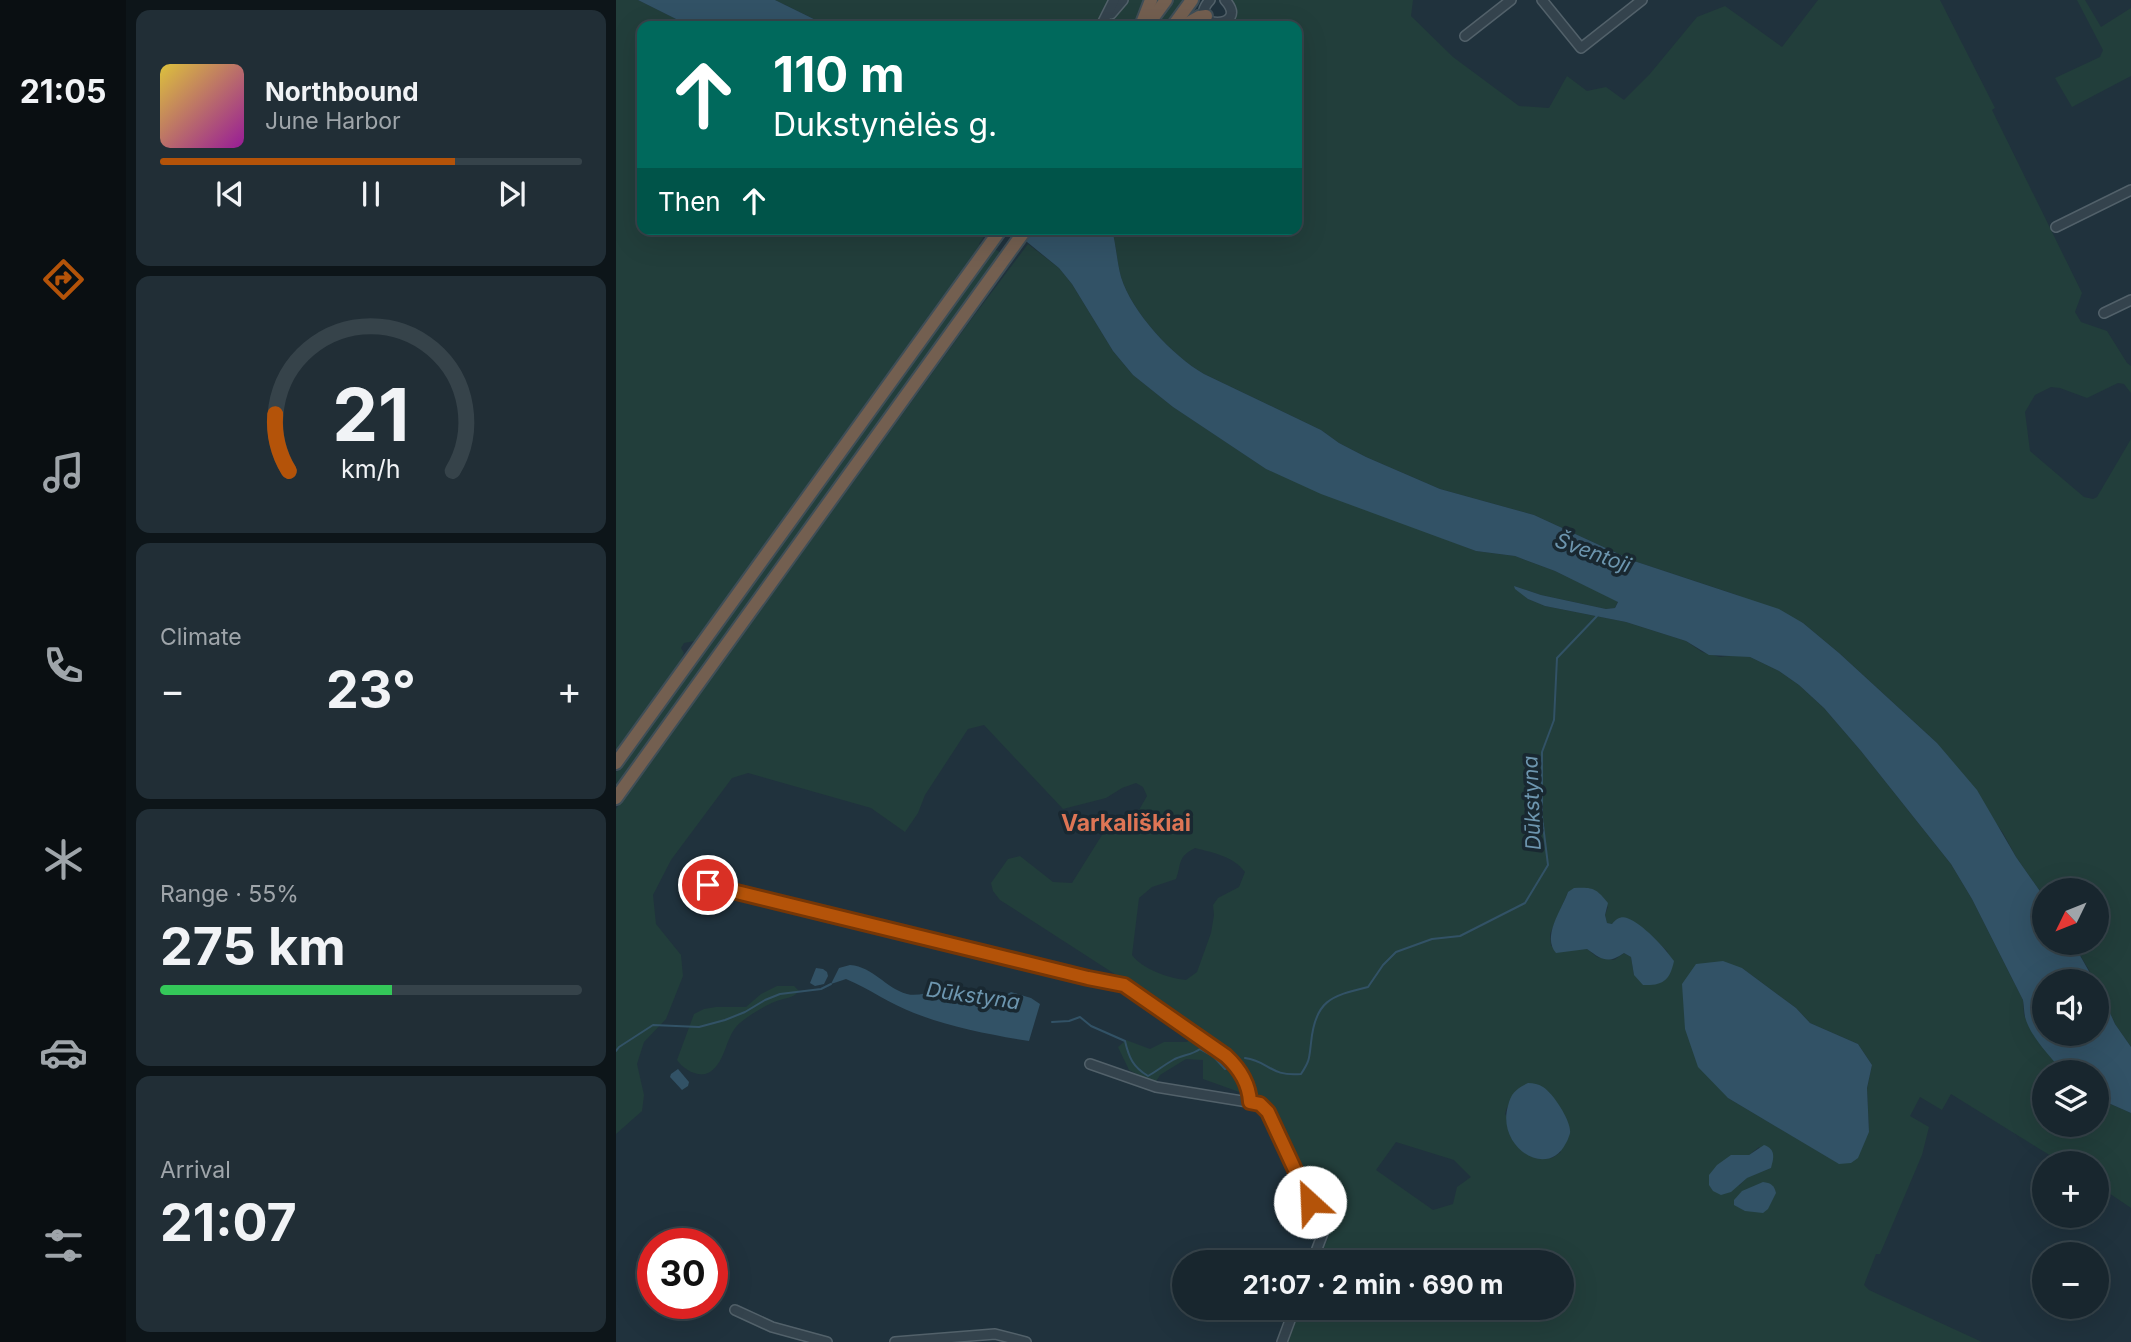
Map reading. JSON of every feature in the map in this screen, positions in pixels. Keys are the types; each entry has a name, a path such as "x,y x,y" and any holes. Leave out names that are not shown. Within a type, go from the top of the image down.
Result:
{"highway":[{"path":"1143,21 1151,0"},
{"path":"1151,21 1166,0"},
{"path":"1177,21 1192,0"},
{"path":"1192,21 1199,17 1208,21"},
{"path":"616,763 997,235"},
{"path":"616,798 1022,235"}],"street":[{"path":"1107,17 1114,0"},
{"path":"1104,21 1124,0"},
{"path":"1208,21 1205,9 1210,0"},
{"path":"1224,21 1230,16 1230,7 1225,0"},
{"path":"1465,36 1511,0"},
{"path":"1542,0 1581,48 1642,0"},
{"path":"2056,227 2131,190"},
{"path":"2105,313 2131,300"},
{"path":"708,885 1124,985 1226,1056 1241,1070 1250,1093 1250,1102"},
{"path":"1090,1065 1156,1087 1260,1104 1268,1112 1321,1223 1323,1233 1317,1250"},
{"path":"735,1310 772,1327 827,1342"},
{"path":"1282,1342 1290,1320"},
{"path":"895,1342 995,1334 1026,1342"}],"green space":[{"path":"616,0 638,0 685,21 637,21 637,235 985,235 695,641 684,643 681,660 616,750"},
{"path":"775,0 1109,0 1098,21 818,21"},
{"path":"1127,0 1147,0 1139,21 1110,21"},
{"path":"1173,0 1186,0 1171,21 1158,21"},
{"path":"1231,0 1413,0 1411,16 1453,57 1519,106 1549,108 1567,76 1587,91 1606,87 1624,100 1649,75 1697,17 1725,6 1782,47 1818,0 1940,0 1995,108 1992,110 2082,293 2075,312 2081,322 2107,331 2131,366 2131,393 2124,384 2118,383 2087,398 2051,387 2035,395 2025,412 2030,451 2084,497 2097,497 2131,439 2131,1047 2109,1011 2109,969 2088,969 2081,956 2109,956 2109,878 2032,880 2003,833 1937,743 1803,623 1737,595 1634,561 1534,515 1440,489 1366,457 1321,430 1204,374 1155,332 1126,291 1113,235 1302,235 1302,21 1231,21 1234,14"},
{"path":"2077,0 2085,0 2101,27 2131,8 2131,76 2072,107 2055,78 2100,57 2103,50"},
{"path":"1028,244 1059,268 1072,284 1113,351 1133,375 1173,407 1266,469 1476,551 1515,556 1555,571 1618,601 1615,608 1606,609 1541,595 1514,586 1528,599 1545,606 1626,622 1686,641 1702,652 1720,657 1750,657 1779,671 1799,685 1824,708 1861,751 1951,864 1972,899 2023,1000 2024,1015 2032,1029 2032,1046 2044,1046 2055,1060 2032,1060 2032,1137 2109,1137 2109,1103 2131,1113 2131,1208 2109,1193 2109,1151 2043,1151 1951,1094 1942,1110 1920,1097 1910,1116 1929,1127 1922,1155 1864,1285 1869,1290 1982,1342 1285,1342 1294,1320 1574,1320 1574,1250 1323,1250 1330,1233 1283,1125 1268,1106 1203,1079 1203,1060 1186,1059 1160,1075 1155,1083 1129,1070 1118,1047 1126,1040 1150,1049 1164,1042 1187,1042 1192,1037 1192,1026 1000,900 991,883 1008,859 1020,856 1053,882 1072,883 1102,835 1119,827 1139,810 1147,796 1143,787 1136,783 1106,798 1063,809 984,725 968,729 925,795 918,813 905,832 871,808 748,773 732,778 671,860 653,895 656,924 681,955 683,976 666,1019 644,1042 637,1064 644,1095 642,1111 616,1134 616,809","holes":["1195,848 1223,856 1235,862 1245,872 1239,887 1218,898 1213,905 1211,933 1197,972 1186,980 1156,972 1142,965 1132,955 1139,898 1152,887 1176,879 1185,854","1568,892 1608,907 1605,915 1607,923 1612,924 1616,920 1627,918 1645,930 1668,952 1634,975 1631,957 1624,953 1614,960 1597,957 1587,949 1551,946 1550,934","1742,968 1796,1008 1810,1023 1858,1044 1872,1065 1867,1088 1869,1132 1851,1163 1838,1163 1728,1098","1507,1107 1561,1152 1552,1158 1538,1159 1505,1114","1396,1142 1454,1160 1471,1177 1457,1187 1453,1204 1433,1210 1376,1170","1759,1147 1771,1168 1746,1178 1739,1186 1731,1155 1749,1155"]},
{"path":"995,249 1001,253 616,790 616,772"},
{"path":"777,986 794,986 799,991 791,997 766,1006 741,1022 732,1033 720,1061 710,1072 692,1072 677,1060 694,1014 716,1007 746,1007 761,994"}],"water":[{"path":"638,0 775,0 818,21 685,21"},
{"name":"Šventoji","path":"1018,235 1113,235 1126,291 1144,319 1167,345 1204,374 1321,430 1366,457 1440,489 1534,515 1634,561 1779,609 1803,623 1937,743 1977,790 2032,880 2032,956 2080,956 2088,969 2032,969 2032,1032 2025,1017 2023,1000 1972,899 1951,864 1861,751 1824,708 1799,685 1779,671 1750,657 1709,655 1686,641 1626,622 1545,606 1528,599 1514,586 1541,595 1606,609 1615,608 1618,602 1555,571 1515,556 1476,551 1321,494 1266,469 1173,407 1133,375 1113,351 1072,284 1059,268"},
{"path":"1574,888 1590,888 1600,894 1608,903 1605,915 1607,923 1612,924 1623,917 1646,930 1674,961 1668,977 1661,983 1643,985 1634,975 1631,957 1624,953 1609,959 1601,958 1587,949 1556,953 1552,946 1552,931 1568,892"},
{"path":"1723,961 1742,968 1796,1008 1810,1023 1858,1044 1872,1065 1867,1088 1869,1132 1858,1158 1851,1163 1839,1164 1728,1098 1698,1067 1685,1029 1682,984 1696,964"},
{"path":"850,965 873,973 907,994 951,993 981,1002 989,1002 1011,992 1031,998 1040,1004 1029,1041 971,1030 928,1018 846,979 831,984 839,968"},
{"path":"816,968 823,969 828,976 824,984 815,986 810,983"},
{"path":"2109,1011 2131,1047 2131,1113 2109,1103 2109,1060 2053,1060 2042,1046 2109,1046"},
{"path":"678,1069 689,1082 682,1090 670,1077"},
{"path":"1528,1083 1541,1086 1552,1095 1570,1128 1566,1143 1558,1154 1547,1159 1536,1159 1525,1154 1509,1134 1506,1121 1509,1102 1520,1087"},
{"path":"1764,1145 1772,1151 1771,1168 1747,1178 1731,1192 1721,1195 1713,1191 1709,1185 1709,1175 1717,1165 1731,1155 1749,1155"},
{"path":"1763,1182 1772,1185 1776,1193 1763,1213 1745,1211 1734,1205 1734,1200 1742,1191"}],"waterway":[{"name":"Dūkstyna","path":"1245,1058 1260,1062 1276,1071 1301,1074 1309,1059 1316,1018 1327,1003 1344,994 1368,987 1396,952 1432,939 1460,936 1525,903 1548,865 1542,817 1542,752 1554,720 1557,658 1597,616"},
{"path":"616,1051 653,1025 699,1027 745,1012 780,994 821,989 831,984"},
{"name":"Dūkstyna","path":"1052,1022 1080,1017 1091,1026 1125,1041 1132,1062 1148,1076 1173,1060 1200,1049 1213,1056 1225,1069 1229,1067"}],"district":[{"name":"Varkališkiai","path":"1126,823"}],"route":[{"path":"708,885 1124,985 1226,1056 1241,1070 1250,1093 1250,1102 1260,1104 1268,1112 1310,1202"}]}
